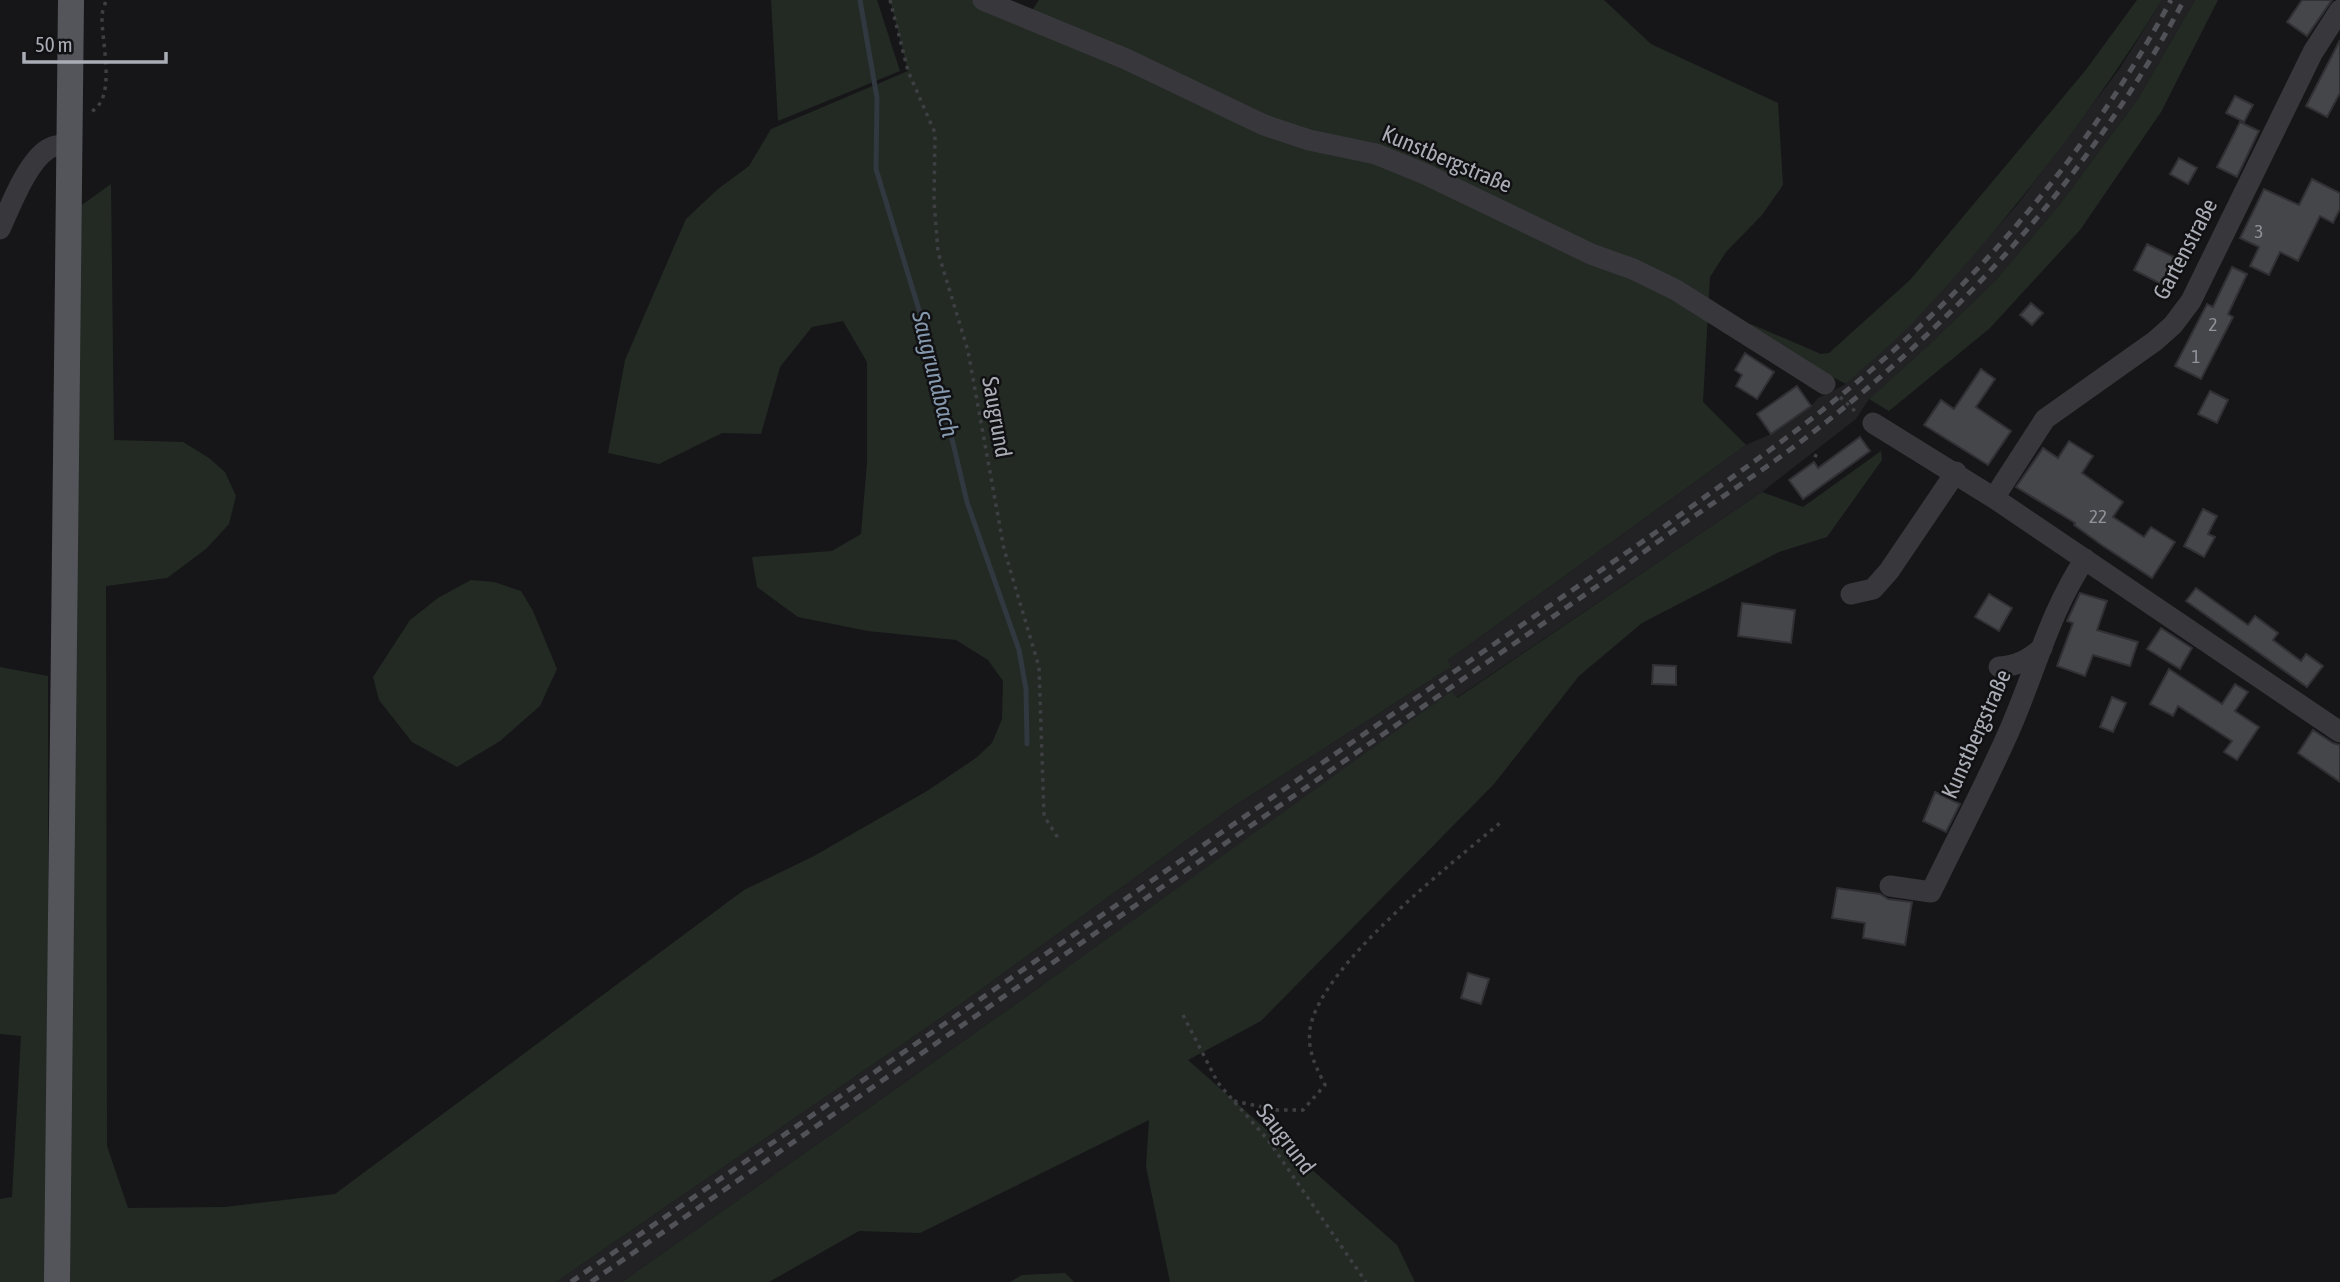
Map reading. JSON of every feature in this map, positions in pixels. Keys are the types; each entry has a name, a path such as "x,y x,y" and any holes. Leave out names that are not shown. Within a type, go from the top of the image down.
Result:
{"main road":[{"path":"57,1282 71,0"}],"street":[{"name":"Kunstbergstraße","path":"983,0 1126,59 1264,125 1309,140 1376,154 1425,174 1591,254 1633,269 1676,290 1825,384"},
{"name":"Gartenstraße","path":"1994,498 2045,419 2155,341 2173,325 2192,301 2313,51 2340,9"},
{"path":"0,229 11,204 37,160 50,148 69,145"},
{"path":"1868,421 1955,472 2340,732"},
{"path":"1851,594 1873,589 1889,571 1955,472"},
{"name":"Kunstbergstraße","path":"1889,887 1931,892 2010,730 2050,624 2070,581 2085,559"},
{"path":"1999,667 2014,666 2030,659 2042,648"}],"path":[{"path":"70,114 94,110 103,100 105,81 102,14 106,0"},
{"name":"Saugrund","path":"890,0 908,71 935,133 934,201 938,252 968,351 1004,549 1039,667 1044,816 1060,841"},
{"path":"1825,384 1868,421"},
{"path":"1814,455 1821,458"},
{"path":"1234,1101 1277,1110 1303,1110 1325,1085 1312,1059 1310,1030 1321,997 1339,971 1413,898 1500,824"},
{"name":"Saugrund","path":"1183,1015 1218,1083 1268,1139 1366,1282"}],"shaded area":[{"path":"771,0 877,0 900,71 778,121"},
{"path":"890,0 983,0 1027,18 1039,0 1604,0 1651,44 1778,103 1783,185 1762,215 1726,252 1710,277 1703,402 1746,445 1448,660 1451,667 1231,808 958,1006 556,1282 69,1282 79,207 111,184 114,440 183,442 225,472 236,496 229,524 206,549 167,578 106,586 107,1146 128,1208 225,1207 335,1194 744,890 814,856 927,791 976,758 992,743 1002,719 1003,681 988,660 956,640 868,631 798,617 757,587 752,557 832,551 861,534 867,463 867,362 843,321 812,327 780,367 761,434 722,433 659,464 608,453 625,360 686,219 718,189 749,166 771,129 908,71"},
{"path":"2137,0 2162,0 2107,83 2048,164 1986,241 1920,315 1846,384 1747,332 1751,324 1821,354 1829,353 1910,280 2085,71"},
{"path":"2162,0 2195,0 2138,99 2061,203 1995,281 1869,399 1856,419 1762,492 1456,698 1452,692 622,1282 556,1282 958,1006 1231,808 1451,667 1448,660 1746,445 1771,434 1818,398 1846,384 1918,317 2017,205 2120,68"},
{"path":"2195,0 2218,0 2161,112 2080,230 1990,328 1889,411 1869,399 1995,281 2061,203 2138,99"},
{"path":"1881,451 1882,460 1827,537 1779,552 1642,623 1579,676 1494,784 1261,1021 1188,1060 1397,1245 1415,1282 1170,1282 1146,1167 1149,1120 920,1233 859,1231 769,1282 622,1282 1452,691 1457,698 1762,492 1803,507"},
{"path":"471,580 494,582 521,591 533,611 557,669 540,706 500,741 457,767 412,742 379,700 373,677 410,620 438,598"},
{"path":"0,667 48,676 48,1154 45,1282 0,1282 0,1199 12,1197 21,1036 0,1034"},
{"path":"1065,1273 1074,1282 1010,1282 1022,1275"}],"building":[{"path":"2302,0 2332,0 2307,36 2287,22"},
{"path":"2340,40 2340,93 2327,117 2306,106"},
{"path":"2235,96 2253,105 2244,122 2226,113"},
{"path":"2240,122 2259,131 2237,177 2217,167"},
{"path":"2179,158 2197,168 2188,184 2170,174"},
{"path":"2312,179 2340,193 2340,209 2333,223 2320,216 2298,261 2280,252 2269,275 2250,266 2259,247 2240,238 2264,189 2299,205"},
{"path":"2147,244 2174,257 2161,284 2134,270"},
{"path":"2232,267 2247,274 2228,314 2233,317 2201,379 2175,366 2207,304 2213,307"},
{"path":"2031,303 2043,313 2032,325 2020,315"},
{"path":"1745,353 1774,372 1757,399 1736,386 1742,375 1735,370"},
{"path":"1981,369 1995,379 1976,407 2011,431 1988,465 1924,425 1941,400 1954,409"},
{"path":"1797,386 1811,406 1771,434 1757,414"},
{"path":"2210,391 2228,400 2217,423 2198,414"},
{"path":"1860,437 1870,451 1803,499 1789,480 1814,462 1818,468"},
{"path":"2069,441 2093,456 2082,473 2123,502 2113,517 2144,537 2151,527 2175,542 2152,578 2103,546 2074,525 2075,523 2016,487 2043,448 2058,458"},
{"path":"2203,509 2217,516 2208,534 2215,537 2204,557 2184,546"},
{"path":"2196,588 2248,625 2255,616 2278,633 2273,640 2301,661 2306,654 2323,666 2307,687 2186,601"},
{"path":"2080,593 2107,601 2097,630 2138,642 2130,666 2093,655 2085,676 2057,666 2073,623 2067,621"},
{"path":"1989,594 2012,608 1999,631 1975,617"},
{"path":"1742,603 1795,610 1791,643 1738,636"},
{"path":"2161,628 2192,648 2180,669 2147,649"},
{"path":"1653,665 1676,666 1676,685 1652,684"},
{"path":"2169,669 2222,704 2235,684 2248,692 2235,711 2259,727 2237,760 2224,752 2232,741 2178,706 2173,716 2150,704"},
{"path":"2112,697 2126,703 2113,732 2100,727"},
{"path":"2313,730 2340,745 2340,782 2298,753"},
{"path":"1935,792 1960,804 1946,832 1923,821"},
{"path":"1837,888 1912,902 1905,945 1863,938 1865,923 1832,918"},
{"path":"1468,973 1489,979 1481,1004 1461,998"}],"waterway":[{"name":"Saugrundbach","path":"860,0 877,98 876,169 930,346 967,502 1019,650 1026,689 1027,744"}],"railway":[{"path":"571,1282 1665,526 1819,413 1890,354 1937,310 2025,215 2104,112 2171,0"},
{"path":"591,1282 1622,569 1803,440 1915,346 2017,241 2108,125 2148,64 2184,0"}]}
